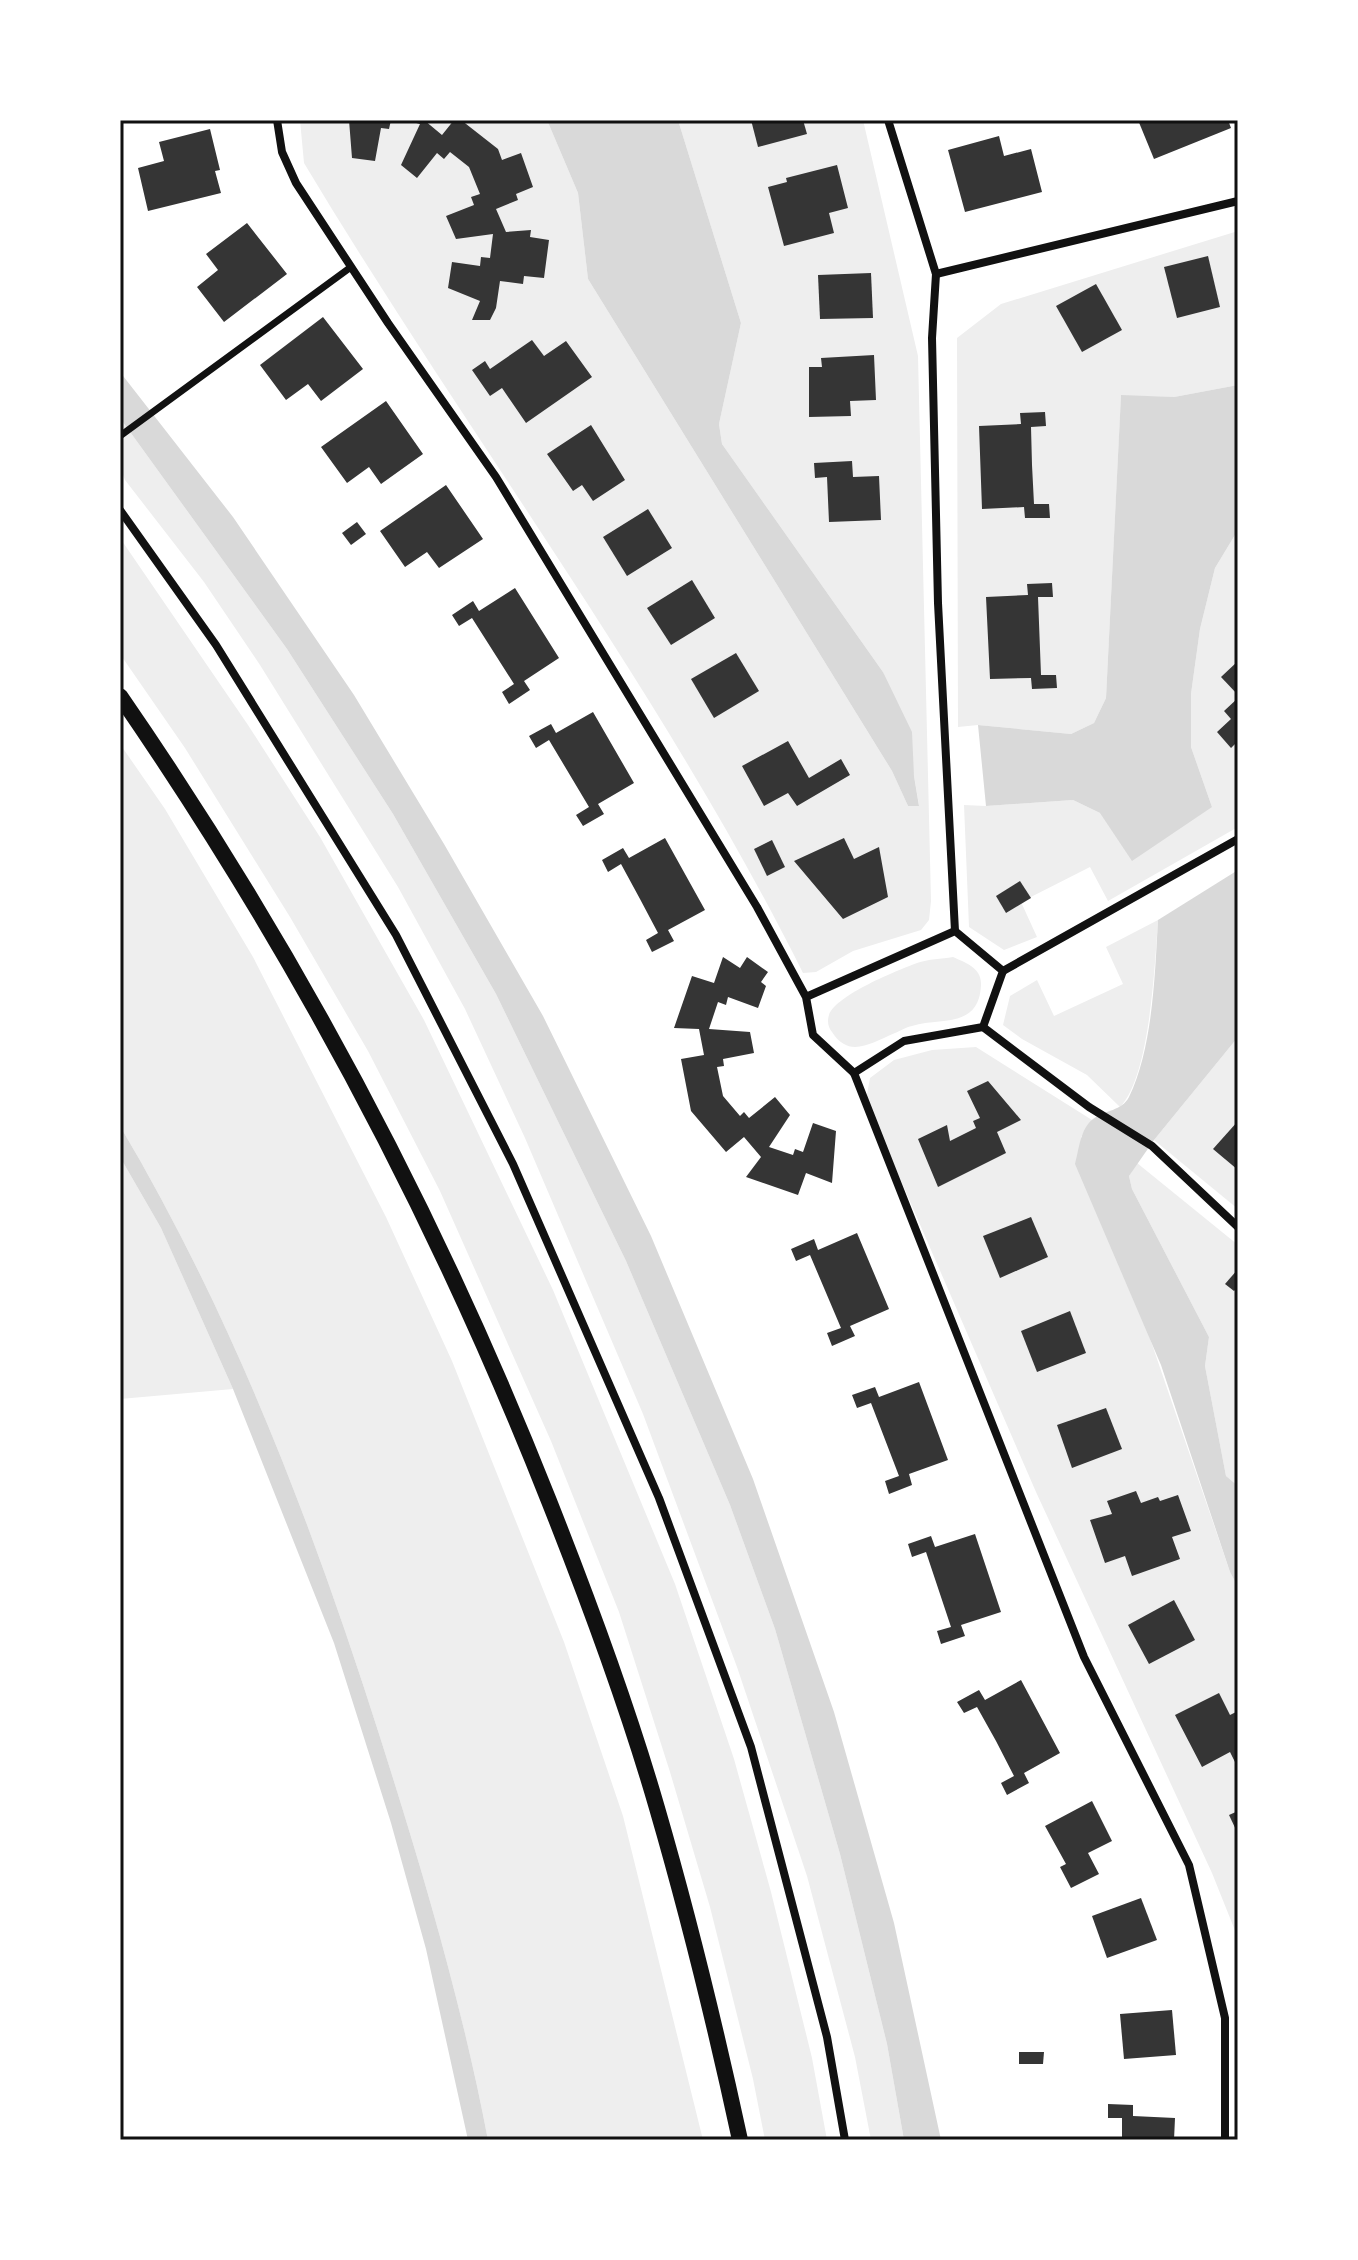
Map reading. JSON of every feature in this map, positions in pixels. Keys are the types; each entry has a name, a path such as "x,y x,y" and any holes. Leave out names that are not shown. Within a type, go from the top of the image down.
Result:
{"main road":[{"path":"120,696 220,846 325,1026 431,1228 511,1406 585,1592 656,1806 717,2032 740,2140"}],"street":[{"path":"277,120 282,152 296,183 496,477 757,907 806,997 813,1035 854,1073 1084,1657 1189,1865 1225,2018 1225,2140"},
{"path":"888,120 936,274 932,338 938,603 955,931 1003,971"},
{"path":"936,274 1238,201"},
{"path":"120,436 351,267"},
{"path":"120,510 216,645 396,935 513,1164 659,1498 751,1747 827,2037 845,2140"},
{"path":"983,1027 1003,971 1238,839"},
{"path":"806,997 955,931"},
{"path":"854,1073 904,1041 983,1027 1089,1107 1152,1146 1238,1227"}],"shaded area":[{"path":"300,120 547,120 578,193 588,279 892,771 908,806 919,805 914,776 883,672 722,444 719,424 741,323 678,120 863,120 918,356 931,901 929,920 921,930 853,951 816,972 803,973 688,765 626,664 366,264 304,163"},
{"path":"547,120 678,120 741,323 719,424 722,444 883,672 912,732 919,806 908,806 892,771 588,279 578,193"},
{"path":"1238,231 1238,385 1174,397 1121,396 1106,698 1094,723 1071,734 978,725 958,727 957,338 1001,304"},
{"path":"120,372 233,517 354,695 543,1016 651,1236 753,1479 834,1712 894,1923 941,2140 904,2140 887,2044 840,1854 775,1629 730,1505 626,1261 496,994 393,814 287,649 120,418"},
{"path":"1238,385 1238,530 1215,568 1200,629 1191,694 1191,747 1212,807 1132,861 1100,813 1073,800 986,806 978,725 1071,734 1094,723 1106,698 1121,395 1174,397"},
{"path":"120,418 287,649 393,814 496,994 626,1261 730,1505 775,1629 840,1854 887,2044 904,2140 871,2140 855,2057 807,1876 737,1667 643,1414 525,1138 465,1009 398,887 260,665 204,582 125,480 120,467"},
{"path":"1238,530 1238,827 1108,901 1090,867 1021,902 1037,937 1004,950 969,927 964,805 1073,800 1100,813 1212,807 1191,747 1191,694 1200,629 1215,568"},
{"path":"120,538 248,725 320,837 424,1020 553,1290 675,1584 734,1759 812,2058 827,2140 765,2140 710,1907 670,1772 619,1612 551,1441 440,1191 368,1051 290,917 185,748 120,654"},
{"path":"120,744 165,809 253,957 386,1217 452,1361 564,1642 623,1816 703,2140 488,2140 466,2038 426,1886 327,1579 234,1347 161,1198 120,1126"},
{"path":"1238,870 1238,1037 1154,1140 1129,1176 1132,1189 1209,1337 1205,1366 1226,1476 1238,1486 1238,1587 1230,1572 1161,1365 1075,1164 1089,1123 1126,1102 1137,1078 1148,1033 1158,920"},
{"path":"1158,920 1153,990 1144,1046 1130,1092 1120,1107 1087,1075 1003,1025 1010,996 1037,980 1054,1016 1123,984 1106,947"},
{"path":"953,957 972,967 981,979 979,999 966,1015 923,1023 853,1047 839,1040 831,1030 829,1015 843,999 917,963"},
{"path":"1238,1037 1238,1209 1154,1140"},
{"path":"976,1047 1092,1120 1081,1137 1230,1572 1238,1587 1238,1938 1212,1873 1036,1492 866,1100 870,1078 894,1060 932,1050"},
{"path":"120,1126 161,1198 234,1347 327,1579 426,1886 466,2038 488,2140 468,2140 426,1949 391,1823 334,1643 233,1389 161,1228 120,1157"},
{"path":"120,1157 161,1228 233,1389 120,1399"},
{"path":"1137,1163 1238,1245 1238,1486 1226,1476 1205,1366 1209,1337 1132,1189 1129,1176"}],"building":[{"path":"349,120 391,120 389,129 381,128 375,161 352,158"},
{"path":"405,120 424,120 442,135 454,120 461,120 498,149 502,160 521,153 533,187 516,194 518,200 496,209 506,232 531,230 530,237 549,240 544,278 524,276 523,284 500,281 496,308 490,320 472,320 480,301 448,288 452,262 480,266 481,257 490,258 493,234 456,239 446,216 474,205 471,197 480,194 469,167 450,152 444,159 437,153 417,178 401,165 420,124"},
{"path":"751,120 803,120 807,134 758,147"},
{"path":"1138,120 1228,120 1231,128 1154,159"},
{"path":"210,129 220,170 215,171 221,193 148,211 138,168 164,161 159,142"},
{"path":"999,136 1004,156 1031,149 1042,192 965,212 948,150"},
{"path":"837,165 848,208 829,213 834,233 784,246 768,187 787,182 786,178"},
{"path":"247,223 287,274 224,322 197,287 218,270 206,254"},
{"path":"1208,256 1220,307 1177,318 1164,267"},
{"path":"871,273 873,318 820,319 818,275"},
{"path":"1096,284 1122,330 1082,352 1056,306"},
{"path":"323,317 363,369 321,401 308,384 286,400 260,365"},
{"path":"532,340 544,356 566,341 592,377 526,423 502,388 490,396 472,370 485,361 490,369"},
{"path":"874,355 876,400 850,401 851,416 809,417 809,367 822,367 821,358"},
{"path":"386,401 423,454 381,484 369,467 347,483 321,447"},
{"path":"1045,412 1046,426 1031,427 1032,465 1034,504 1049,504 1050,518 1025,518 1024,507 982,509 979,426 1021,424 1020,413"},
{"path":"591,425 625,480 593,501 582,485 573,491 547,454"},
{"path":"852,461 853,477 879,476 881,520 829,522 827,477 815,478 814,463"},
{"path":"446,485 483,539 439,568 427,552 405,567 380,531"},
{"path":"648,509 672,548 627,576 603,537"},
{"path":"357,522 366,534 351,545 342,533"},
{"path":"692,580 715,618 671,645 647,608"},
{"path":"1052,583 1053,597 1038,597 1041,675 1056,675 1057,688 1032,689 1031,678 990,679 986,597 1028,595 1027,584"},
{"path":"515,588 559,658 524,681 530,690 509,704 502,692 514,684 472,618 459,626 452,615 473,601 479,611"},
{"path":"736,653 759,691 714,718 691,679"},
{"path":"1238,661 1238,695 1221,677"},
{"path":"1238,698 1238,741 1231,748 1217,732 1231,719 1224,711"},
{"path":"593,712 634,783 598,804 604,814 583,826 576,815 589,807 549,740 536,748 529,736 551,724 556,733"},
{"path":"788,741 809,778 841,759 850,775 797,806 788,793 764,806 742,766"},
{"path":"665,838 705,910 668,930 674,941 652,952 646,940 658,933 621,864 608,872 602,860 623,848 629,858"},
{"path":"844,838 854,859 879,847 888,897 843,919 794,861"},
{"path":"772,840 785,867 767,876 754,849"},
{"path":"1020,881 1031,898 1006,913 996,896"},
{"path":"723,957 740,968 747,957 768,972 761,982 766,986 758,1008 728,997 726,1005 718,1002 709,1029 750,1032 754,1053 723,1059 724,1066 717,1067 723,1096 740,1116 744,1112 749,1118 775,1097 790,1115 769,1147 793,1155 795,1149 803,1152 813,1123 836,1131 832,1183 806,1173 798,1195 746,1177 761,1157 744,1137 726,1152 691,1111 681,1059 704,1055 699,1029 674,1028 692,976 714,983"},
{"path":"988,1081 1021,1120 997,1132 1006,1153 938,1187 918,1139 947,1125 950,1141 976,1128 973,1121 980,1118 967,1091"},
{"path":"1238,1121 1238,1170 1213,1149"},
{"path":"1031,1217 1048,1257 1000,1278 983,1236"},
{"path":"857,1233 889,1309 850,1326 855,1336 832,1346 827,1333 841,1328 810,1255 796,1261 791,1249 814,1239 818,1250"},
{"path":"1238,1269 1238,1287 1234,1291 1225,1284"},
{"path":"1070,1311 1086,1353 1037,1372 1021,1331"},
{"path":"919,1382 948,1460 909,1474 912,1485 889,1494 885,1481 899,1476 871,1403 857,1408 852,1395 875,1387 879,1397"},
{"path":"1106,1408 1122,1449 1072,1468 1057,1425"},
{"path":"1136,1491 1141,1503 1178,1495 1191,1531 1172,1537 1180,1559 1132,1576 1125,1556 1105,1563 1090,1520 1112,1514 1107,1501"},
{"path":"975,1534 1001,1612 961,1625 965,1636 941,1644 937,1631 951,1627 926,1552 912,1557 908,1544 931,1536 935,1547"},
{"path":"1174,1600 1195,1640 1149,1664 1128,1625"},
{"path":"1021,1680 1060,1753 1024,1773 1029,1783 1007,1795 1001,1783 1014,1776 996,1741 977,1707 964,1713 957,1702 979,1690 985,1700"},
{"path":"1219,1693 1230,1715 1238,1711 1238,1763 1230,1752 1202,1767 1175,1715"},
{"path":"1092,1801 1112,1841 1088,1853 1099,1874 1071,1888 1060,1867 1066,1864 1045,1826"},
{"path":"1238,1811 1238,1834 1229,1815"},
{"path":"1141,1898 1157,1940 1107,1958 1092,1916"},
{"path":"1172,2010 1176,2055 1124,2059 1120,2014"},
{"path":"1019,2052 1044,2052 1043,2064 1019,2064"},
{"path":"1108,2104 1133,2105 1133,2116 1175,2118 1174,2140 1122,2140 1122,2118 1108,2118"}]}
